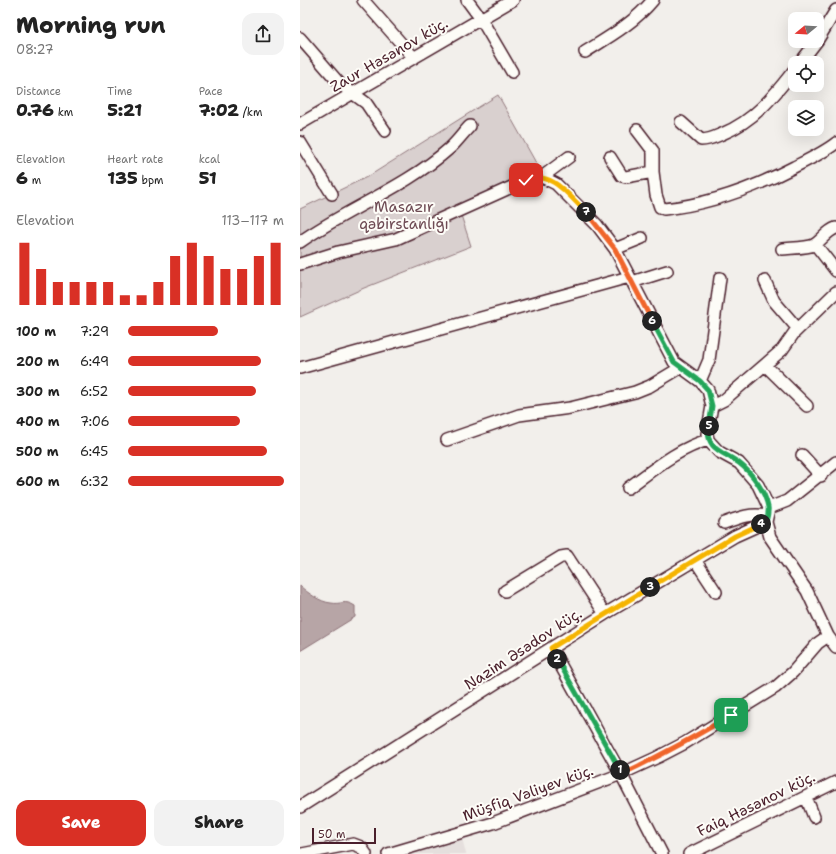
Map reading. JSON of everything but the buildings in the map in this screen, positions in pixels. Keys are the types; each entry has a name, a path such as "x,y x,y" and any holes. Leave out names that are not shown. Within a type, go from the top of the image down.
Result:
{"street":[{"path":"363,0 414,58"},
{"path":"467,0 481,19 512,72"},
{"name":"Zaur Həsənov küç.","path":"300,124 513,0"},
{"path":"585,52 629,24 653,0"},
{"path":"824,30 836,10"},
{"path":"300,38 340,84 366,103 385,131"},
{"path":"805,56 812,48"},
{"path":"681,122 701,140 708,140 724,134 741,125 759,110 788,78"},
{"path":"300,242 319,228 409,178 450,148 470,126"},
{"path":"637,130 653,151 653,172 658,203 664,209 736,194 750,189 820,154 836,143"},
{"path":"300,142 332,194"},
{"path":"547,178 569,157"},
{"path":"610,157 622,176 626,177 653,172"},
{"path":"300,264 338,252 396,239 526,180 534,177 547,178 586,213 615,249 669,355 680,368 700,381 708,390 712,406 707,434 708,440 719,452 739,463 750,474 765,496 770,537 807,591 828,636 836,647"},
{"path":"782,249 809,247 815,244 828,232 836,228"},
{"path":"615,249 642,238"},
{"path":"815,244 836,271"},
{"path":"300,368 631,279 667,271"},
{"path":"700,381 709,360 720,278"},
{"path":"765,281 774,301 798,329"},
{"path":"712,406 724,400 782,350 798,329 836,292"},
{"path":"765,365 807,406"},
{"path":"447,440 519,415 570,408 635,392 650,386 680,368"},
{"path":"628,488 672,456 696,444 708,440"},
{"path":"802,455 821,476"},
{"name":"Nazim Əsədov küç.","path":"300,807 604,614 740,534 821,476 836,462"},
{"path":"724,523 744,515 755,514 767,516"},
{"path":"505,591 561,557 567,556 604,614"},
{"path":"695,560 716,592"},
{"name":"Müşfiq Vəliyev küç.","path":"388,854 493,823 622,774 685,743 776,687 793,672 818,643 828,636"},
{"path":"551,648 622,774 662,854"},
{"name":"Faiq Həsənov küç.","path":"689,854 836,782"},
{"path":"806,797 814,817"},
{"path":"302,854 353,844 360,846 366,854"}],"shaded area":[{"path":"300,586 310,594 323,601 348,603 355,606 355,617 300,651"},
{"path":"462,838 466,854 403,854"}],"green space":[{"name":"Masazır qəbirstanlığı","path":"498,95 540,170 459,209 471,246 364,288 300,317 300,209 369,176"}],"route":[{"path":"526,180 534,177 542,177 551,180 586,213 610,241 669,355 680,368 704,384 708,390 712,406 707,434 708,440 719,452 739,463 750,474 765,496 769,508 766,522 735,536 604,614 551,648 622,774 685,743 731,715"}]}
